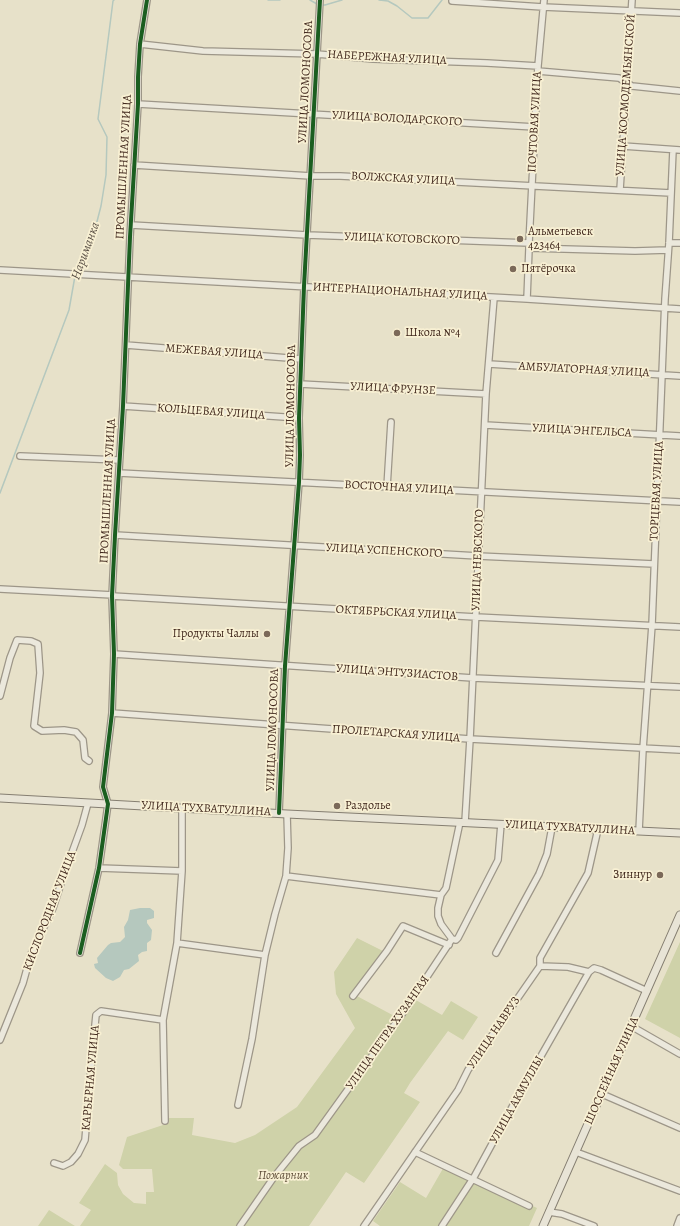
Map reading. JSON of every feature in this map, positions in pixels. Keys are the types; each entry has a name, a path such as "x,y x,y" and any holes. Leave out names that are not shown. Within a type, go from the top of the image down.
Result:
{"main road":[{"name":"УЛИЦА ТУХВАТУЛЛИНА","path":"0,798 680,833"},
{"name":"ШОССЕЙНАЯ УЛИЦА","path":"543,1226 680,915"}],"street":[{"name":"ПРОМЫШЛЕННАЯ УЛИЦА","path":"80,953 99,868 108,804 103,787 108,735 112,713 114,654 112,596 123,406 138,104 138,77 140,44 147,0"},
{"name":"УЛИЦА ЛОМОНОСОВА","path":"238,1106 252,1039 265,955 286,876 288,848 283,813 285,666 299,482 299,418 304,286 320,0"},
{"name":"ПОЧТОВАЯ УЛИЦА","path":"527,299 538,68 544,0"},
{"name":"УЛИЦА КОСМОДЕМЬЯНСКОЙ","path":"620,190 632,0"},
{"path":"452,1 543,7 680,13"},
{"name":"НАБЕРЕЖНАЯ УЛИЦА","path":"140,44 203,51 317,54 373,59 487,63 619,78 632,86 680,90"},
{"name":"УЛИЦА ВОЛОДАРСКОГО","path":"138,104 535,127"},
{"path":"623,146 680,150"},
{"name":"ТОРЦЕВАЯ УЛИЦА","path":"639,831 652,624 673,150"},
{"name":"ВОЛЖСКАЯ УЛИЦА","path":"134,164 310,176 340,176 532,185 672,193"},
{"name":"УЛИЦА КОТОВСКОГО","path":"131,225 635,251 668,250"},
{"path":"669,243 680,243"},
{"name":"ИНТЕРНАЦИОНАЛЬНАЯ УЛИЦА","path":"0,270 304,286 680,309"},
{"name":"УЛИЦА НЕВСКОГО","path":"462,822 470,739 486,394 494,298"},
{"name":"МЕЖЕВАЯ УЛИЦА","path":"126,345 301,359"},
{"name":"АМБУЛАТОРНАЯ УЛИЦА","path":"488,364 680,376"},
{"name":"УЛИЦА ФРУНЗЕ","path":"300,384 486,394"},
{"name":"КОЛЬЦЕВАЯ УЛИЦА","path":"123,406 299,418"},
{"path":"387,487 391,422"},
{"name":"УЛИЦА ЭНГЕЛЬСА","path":"485,425 680,436"},
{"path":"20,456 119,460"},
{"name":"ВОСТОЧНАЯ УЛИЦА","path":"119,473 680,502"},
{"name":"УЛИЦА УСПЕНСКОГО","path":"115,535 478,556 654,564"},
{"name":"ОКТЯБРЬСКАЯ УЛИЦА","path":"0,589 476,617 652,624 680,627"},
{"path":"0,696 10,658 17,640 38,644 40,673 34,726 42,731 64,730 76,732 83,740 85,758 88,761"},
{"name":"УЛИЦА ЭНТУЗИАСТОВ","path":"114,654 473,678 680,687"},
{"name":"ПРОЛЕТАРСКАЯ УЛИЦА","path":"112,713 470,739 680,750"},
{"name":"КИСЛОРОДНАЯ УЛИЦА","path":"0,1040 23,983 31,954 53,908 82,825 88,803"},
{"path":"165,1121 163,1020 177,943 182,871 182,808"},
{"path":"451,942 441,924 438,916 438,908 446,888 462,822"},
{"name":"УЛИЦА ПЕТРА ХУЗАНГАЯ","path":"240,1226 274,1177 299,1146 315,1135 405,1010 451,942 458,938 498,860 501,824"},
{"path":"496,953 539,874 547,854 552,827"},
{"name":"УЛИЦА НАВРУЗ","path":"364,1226 458,1090 468,1070 540,966 540,958 588,873 598,829"},
{"path":"99,868 182,871"},
{"path":"286,876 442,895"},
{"path":"353,996 387,951 403,926 451,942"},
{"path":"177,943 265,955"},
{"path":"540,966 568,967 589,972 594,968 647,991"},
{"name":"УЛИЦА АКМУЛЛЫ","path":"442,1226 472,1179 589,972"},
{"name":"КАРЬЕРНАЯ УЛИЦА","path":"54,1162 63,1166 71,1162 78,1154 85,1140 96,1015 101,1011 163,1020"},
{"path":"631,1026 680,1054"},
{"path":"602,1094 680,1128"},
{"path":"415,1152 529,1206"},
{"path":"576,1152 680,1191"},
{"path":"549,1212 562,1214 594,1226"},
{"path":"677,1226 680,1218"}],"green space":[{"name":"Пожарник","path":"357,938 385,952 355,995 400,1019 414,999 442,1015 451,1001 478,1017 463,1040 448,1031 410,1083 404,1093 420,1102 364,1183 346,1172 309,1226 80,1226 91,1210 79,1203 105,1164 117,1173 118,1185 123,1194 134,1203 146,1204 146,1192 154,1192 152,1169 123,1169 119,1165 127,1137 169,1123 169,1118 194,1118 192,1135 235,1143 255,1135 297,1107 355,1028 336,994 334,972"},
{"path":"680,942 680,1038 645,1019"},
{"path":"445,1165 537,1208 529,1226 380,1226 373,1221 400,1182 426,1198"},
{"path":"49,1210 75,1226 38,1226"}],"shaded area":[{"path":"150,908 154,911 154,918 147,920 147,923 152,930 151,940 147,943 147,951 138,955 139,961 129,969 124,970 120,977 113,981 106,978 95,968 94,964 98,963 97,958 108,945 111,943 120,942 125,937 124,927 128,920 130,910"}],"waterway":[{"name":"Нариманка","path":"76,272 93,237 101,206 106,175 107,137 98,119 114,0"},
{"name":"Нариманка","path":"268,0 280,0"},
{"name":"Нариманка","path":"310,0 317,4"},
{"name":"Нариманка","path":"321,5 342,0"},
{"name":"Нариманка","path":"379,0 388,1 412,18 428,18 442,0"},
{"name":"Нариманка","path":"0,493 69,310 75,276"}],"cycle path":[{"path":"80,953 99,868 108,804 103,787 112,713 114,654 112,596 123,406 130,237 138,104 138,77 140,44 147,0"},
{"path":"279,813 285,666 299,482 299,418 304,286 320,0"}],"place":[{"name":"Альметьевск 423464","path":"520,239"},
{"name":"Пятёрочка","path":"513,269"},
{"name":"Школа №4","path":"397,333"},
{"name":"Продукты Чаллы","path":"267,634"},
{"name":"Раздолье","path":"337,806"},
{"name":"Зиннур","path":"660,875"}]}
